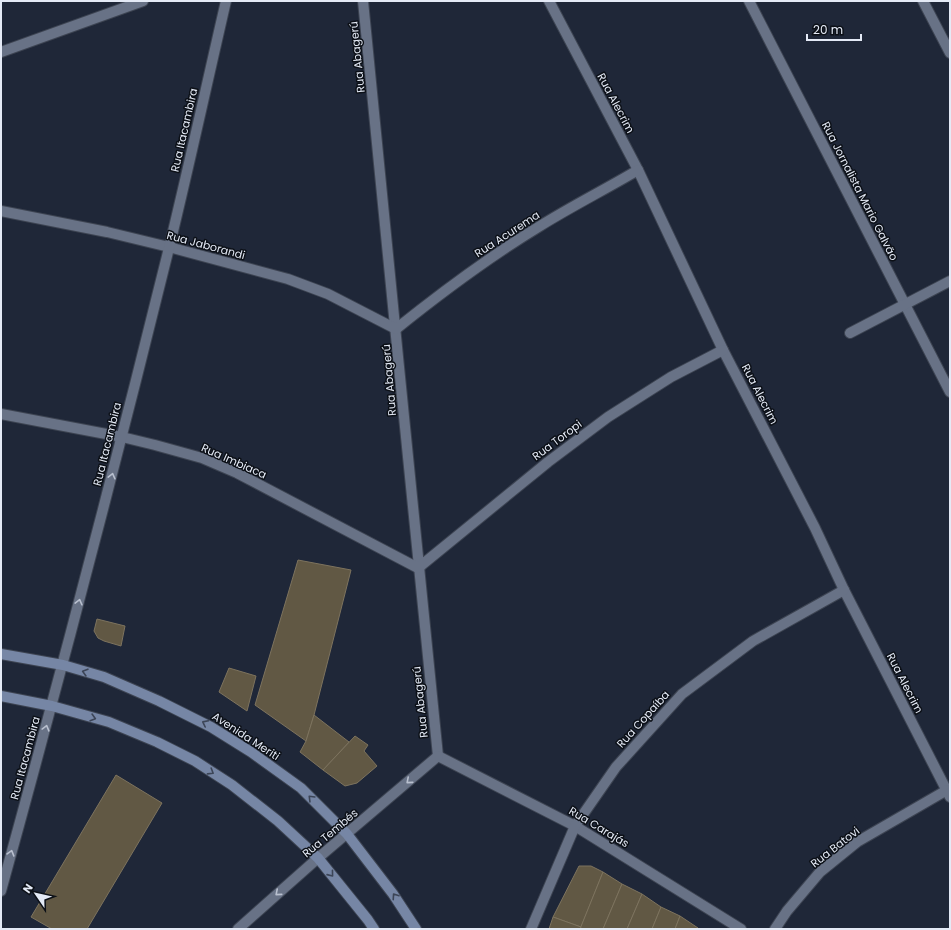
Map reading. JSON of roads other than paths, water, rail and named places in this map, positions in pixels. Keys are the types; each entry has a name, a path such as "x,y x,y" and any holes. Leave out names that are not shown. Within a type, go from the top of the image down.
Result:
{"main road":[{"name":"Avenida Meriti","path":"1,654 63,665 104,677 159,700 211,727 251,752 301,788 348,834 393,894 416,929"},
{"path":"1,696 52,706 109,722 157,742 195,761 232,785 278,821 318,858 374,929"}],"street":[{"path":"1,52 144,1"},
{"name":"Rua Itacambira","path":"1,891 63,665 122,438 169,247 226,1"},
{"name":"Rua Abagerú","path":"363,1 418,568 438,756"},
{"name":"Rua Alecrim","path":"550,1 638,170 723,350 815,528 844,590 948,794"},
{"name":"Rua Jornalista Mario Galvão","path":"749,1 950,392"},
{"path":"923,1 950,53"},
{"name":"Rua Acurema","path":"396,329 443,292 497,254 540,226 638,170"},
{"name":"Rua Jaborandi","path":"1,211 107,232 288,279 328,294 396,329"},
{"path":"850,333 950,281"},
{"name":"Rua Toropi","path":"418,568 548,462 608,417 671,377 723,350"},
{"name":"Rua Imbiaca","path":"1,414 155,445 202,458 237,473 418,568"},
{"name":"Rua Copaíba","path":"531,929 574,826 616,767 682,694 753,641 844,590"},
{"name":"Rua Carajás","path":"438,756 574,826 741,929"},
{"name":"Rua Tembés","path":"238,929 318,858 438,756"},
{"name":"Rua Batovi","path":"775,929 787,911 820,872 857,842 948,794"}]}
